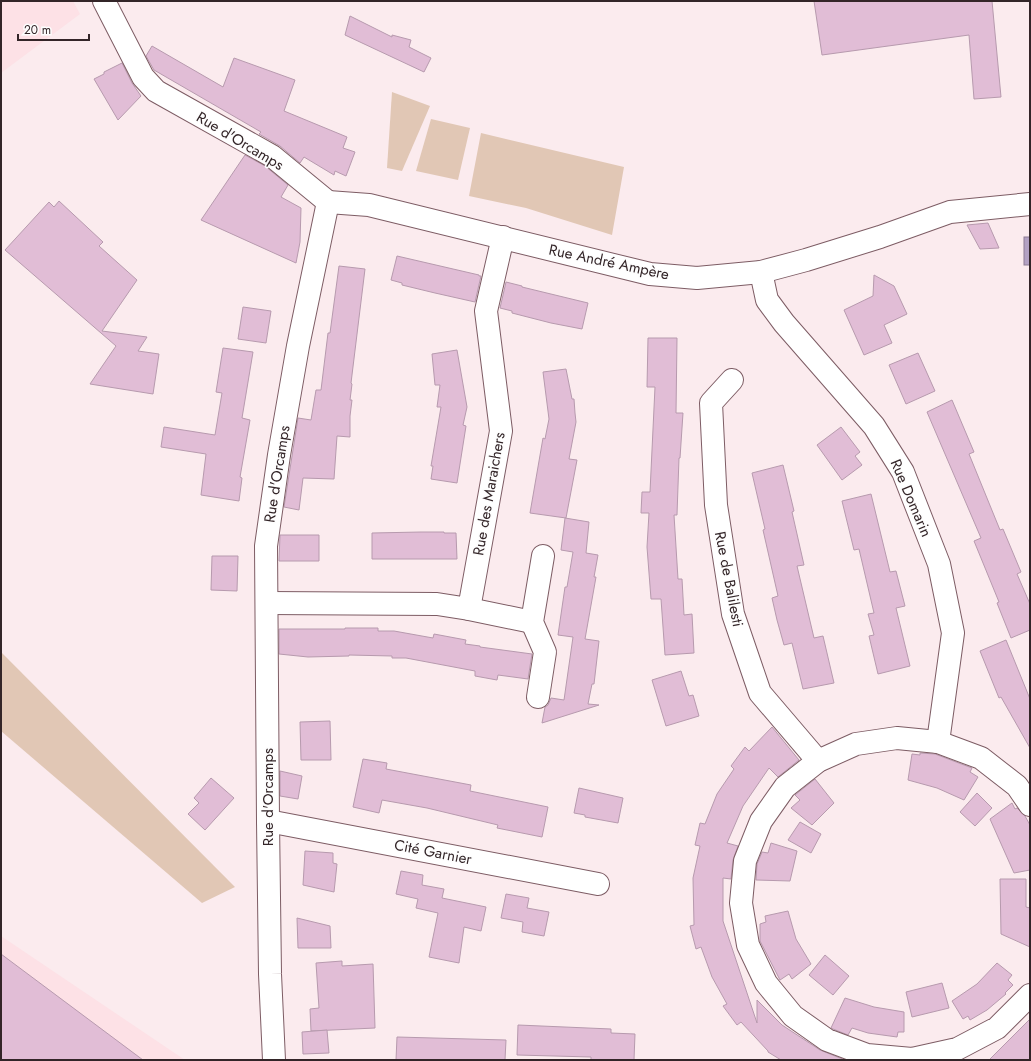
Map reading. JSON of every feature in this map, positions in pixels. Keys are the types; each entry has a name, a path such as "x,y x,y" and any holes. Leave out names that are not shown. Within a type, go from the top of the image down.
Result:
{"street":[{"name":"Rue d'Orcamps","path":"104,1 143,77 156,91 272,156 328,202 298,346 279,455 266,546 270,974 274,1060"},
{"name":"Rue André Ampère","path":"328,202 368,205 650,274 697,278 761,272 806,260 873,239 950,212 1030,204"},
{"name":"Rue des Maraichers","path":"469,609 501,431 486,311 503,237"},
{"name":"Rue Domarin","path":"761,272 767,300 784,323 874,426 899,465 939,564 952,633 938,742"},
{"name":"Rue de Balilesti","path":"732,380 711,403 716,505 733,614 760,693 818,761"},
{"path":"538,697 545,652 532,622 543,556"},
{"path":"267,603 438,604 532,622"},
{"path":"1030,805 1017,786 981,758 938,742 897,738 856,744 818,761 785,787 761,821 746,861 741,903 748,944 766,983 793,1016 827,1040 866,1057 912,1058 957,1049 997,1028 1030,995"},
{"name":"Cité Garnier","path":"268,821 598,884"}],"shaded area":[{"path":"1,1 73,1 80,14 1,73"},
{"path":"392,92 430,106 402,171 387,168"},
{"path":"431,119 470,128 458,180 416,171"},
{"path":"481,133 624,167 612,235 526,208 469,196"},
{"path":"1024,237 1030,237 1030,265 1024,265"},
{"path":"1,652 235,887 202,903 1,731"},
{"path":"1,936 185,1060 1,1060"}],"building":[{"path":"814,1 992,1 1001,97 974,99 969,35 822,55"},
{"path":"350,16 392,37 392,35 411,40 409,47 431,58 424,72 345,35"},
{"path":"152,46 223,87 234,58 295,80 284,111 347,137 343,148 355,152 346,176 335,171 334,175 304,157 300,163 280,146 259,134 261,132 154,70 146,56"},
{"path":"122,63 132,83 141,96 118,120 94,79"},
{"path":"245,155 265,166 288,185 281,197 301,208 300,242 296,263 201,220"},
{"path":"59,201 103,242 99,246 137,280 102,331 147,337 138,351 159,354 153,394 90,384 116,346 5,250 49,202 54,207"},
{"path":"988,223 999,248 980,249 967,225"},
{"path":"397,256 481,276 475,302 402,285 402,283 391,280"},
{"path":"339,266 365,269 351,383 350,400 352,400 350,437 337,436 334,479 303,478 299,510 284,507 298,418 311,420 316,390 321,390 328,333 330,333"},
{"path":"874,275 894,286 907,314 884,325 892,343 864,355 844,310 873,296"},
{"path":"506,282 588,303 582,329 551,323 512,313 512,311 500,308"},
{"path":"243,307 271,311 266,343 238,339"},
{"path":"648,338 677,338 676,413 683,413 679,458 677,515 674,515 678,579 682,579 684,615 692,614 694,653 665,655 661,599 651,599 647,547 649,513 641,513 642,492 650,492 655,387 647,387"},
{"path":"223,348 253,352 242,418 250,420 240,477 242,478 239,501 201,495 206,454 161,447 164,427 215,435 222,393 216,392"},
{"path":"457,350 467,407 463,425 466,426 457,483 431,479 433,466 431,466 441,407 437,407 440,385 435,385 432,354"},
{"path":"918,353 935,391 906,404 889,365"},
{"path":"566,369 572,399 574,399 576,422 569,459 577,460 566,518 530,513 543,438 545,439 549,419 543,372"},
{"path":"952,400 974,452 969,454 1000,530 1003,529 1021,572 1017,574 1030,604 1030,630 1011,638 997,603 999,602 974,541 981,538 927,412"},
{"path":"841,427 860,452 855,456 862,465 842,480 817,445"},
{"path":"783,465 794,511 792,512 804,565 797,566 814,638 823,636 834,683 803,689 792,643 784,645 777,620 772,598 778,596 752,473"},
{"path":"871,494 890,572 896,571 905,606 896,608 910,666 878,674 869,636 874,635 868,614 874,613 859,549 854,550 842,501"},
{"path":"565,518 589,522 586,553 598,555 594,577 596,577 585,639 599,641 594,684 592,684 588,704 599,705 542,723 545,707 548,705 551,698 564,700 573,637 558,635 565,587 567,587 573,552 561,550"},
{"path":"372,533 456,533 457,559 372,559"},
{"path":"280,535 319,535 319,561 279,561"},
{"path":"212,556 238,556 237,591 211,590"},
{"path":"378,628 378,631 394,631 433,638 434,634 466,640 465,644 532,654 528,679 498,675 497,680 475,676 475,671 406,658 392,658 392,656 349,655 308,657 279,654 279,629"},
{"path":"1006,640 1030,699 1030,748 1001,697 999,698 980,651"},
{"path":"681,671 689,696 693,695 699,716 666,726 652,680"},
{"path":"330,721 331,760 301,760 300,722"},
{"path":"772,727 799,760 778,777 769,768 743,806 727,843 738,846 733,860 731,879 723,878 723,921 757,1023 757,1000 782,1025 820,1050 845,1060 781,1060 768,1052 741,1022 737,1025 723,1006 727,1004 712,977 701,947 696,949 690,926 694,925 693,878 700,846 695,845 700,823 705,824 717,794 734,769 731,766 745,747 749,751"},
{"path":"920,753 935,754 972,768 970,772 978,777 964,800 937,788 908,780 912,754 920,755"},
{"path":"363,759 387,763 386,769 471,785 470,791 548,807 542,837 497,828 498,825 427,808 382,800 379,813 353,807"},
{"path":"280,771 302,776 298,799 280,796"},
{"path":"211,778 234,798 205,830 188,814 199,803 194,798"},
{"path":"815,779 834,803 812,825 791,808 800,800 795,795"},
{"path":"579,788 623,798 618,823 585,817 585,815 574,813"},
{"path":"977,793 992,808 975,826 960,812"},
{"path":"1012,803 1015,809 1017,808 1025,816 1030,825 1030,870 1014,873 990,819"},
{"path":"800,822 821,834 811,853 788,840"},
{"path":"771,843 797,851 790,881 756,880 757,864 762,852 768,853"},
{"path":"305,851 333,853 333,863 337,864 334,892 303,885"},
{"path":"401,871 423,875 422,885 444,889 442,898 486,907 481,931 464,927 459,963 429,957 438,913 416,908 418,899 396,894"},
{"path":"1000,879 1026,879 1026,907 1030,908 1030,947 1001,934"},
{"path":"506,894 529,898 527,908 549,912 544,936 522,932 523,922 501,918"},
{"path":"788,911 796,939 811,964 792,979 789,974 780,980 760,941 760,924 766,922 765,916"},
{"path":"297,918 330,926 331,948 298,948"},
{"path":"1,954 143,1060 1,1060"},
{"path":"825,955 849,976 833,995 809,975"},
{"path":"342,961 342,966 373,964 375,1028 311,1031 310,1009 319,1008 316,963"},
{"path":"997,963 1012,975 1008,980 1013,985 1005,993 1006,994 987,1010 970,1020 968,1016 963,1019 952,1001 977,984"},
{"path":"942,983 949,1008 912,1017 906,992"},
{"path":"845,998 874,1007 904,1012 904,1032 898,1032 897,1037 868,1033 852,1028 848,1035 831,1028"},
{"path":"1030,1019 1030,1060 989,1060"},
{"path":"518,1025 611,1029 611,1033 635,1034 634,1060 591,1060 591,1057 517,1055"},
{"path":"327,1030 329,1053 303,1054 302,1032"},
{"path":"397,1037 506,1040 505,1060 396,1060"}]}
